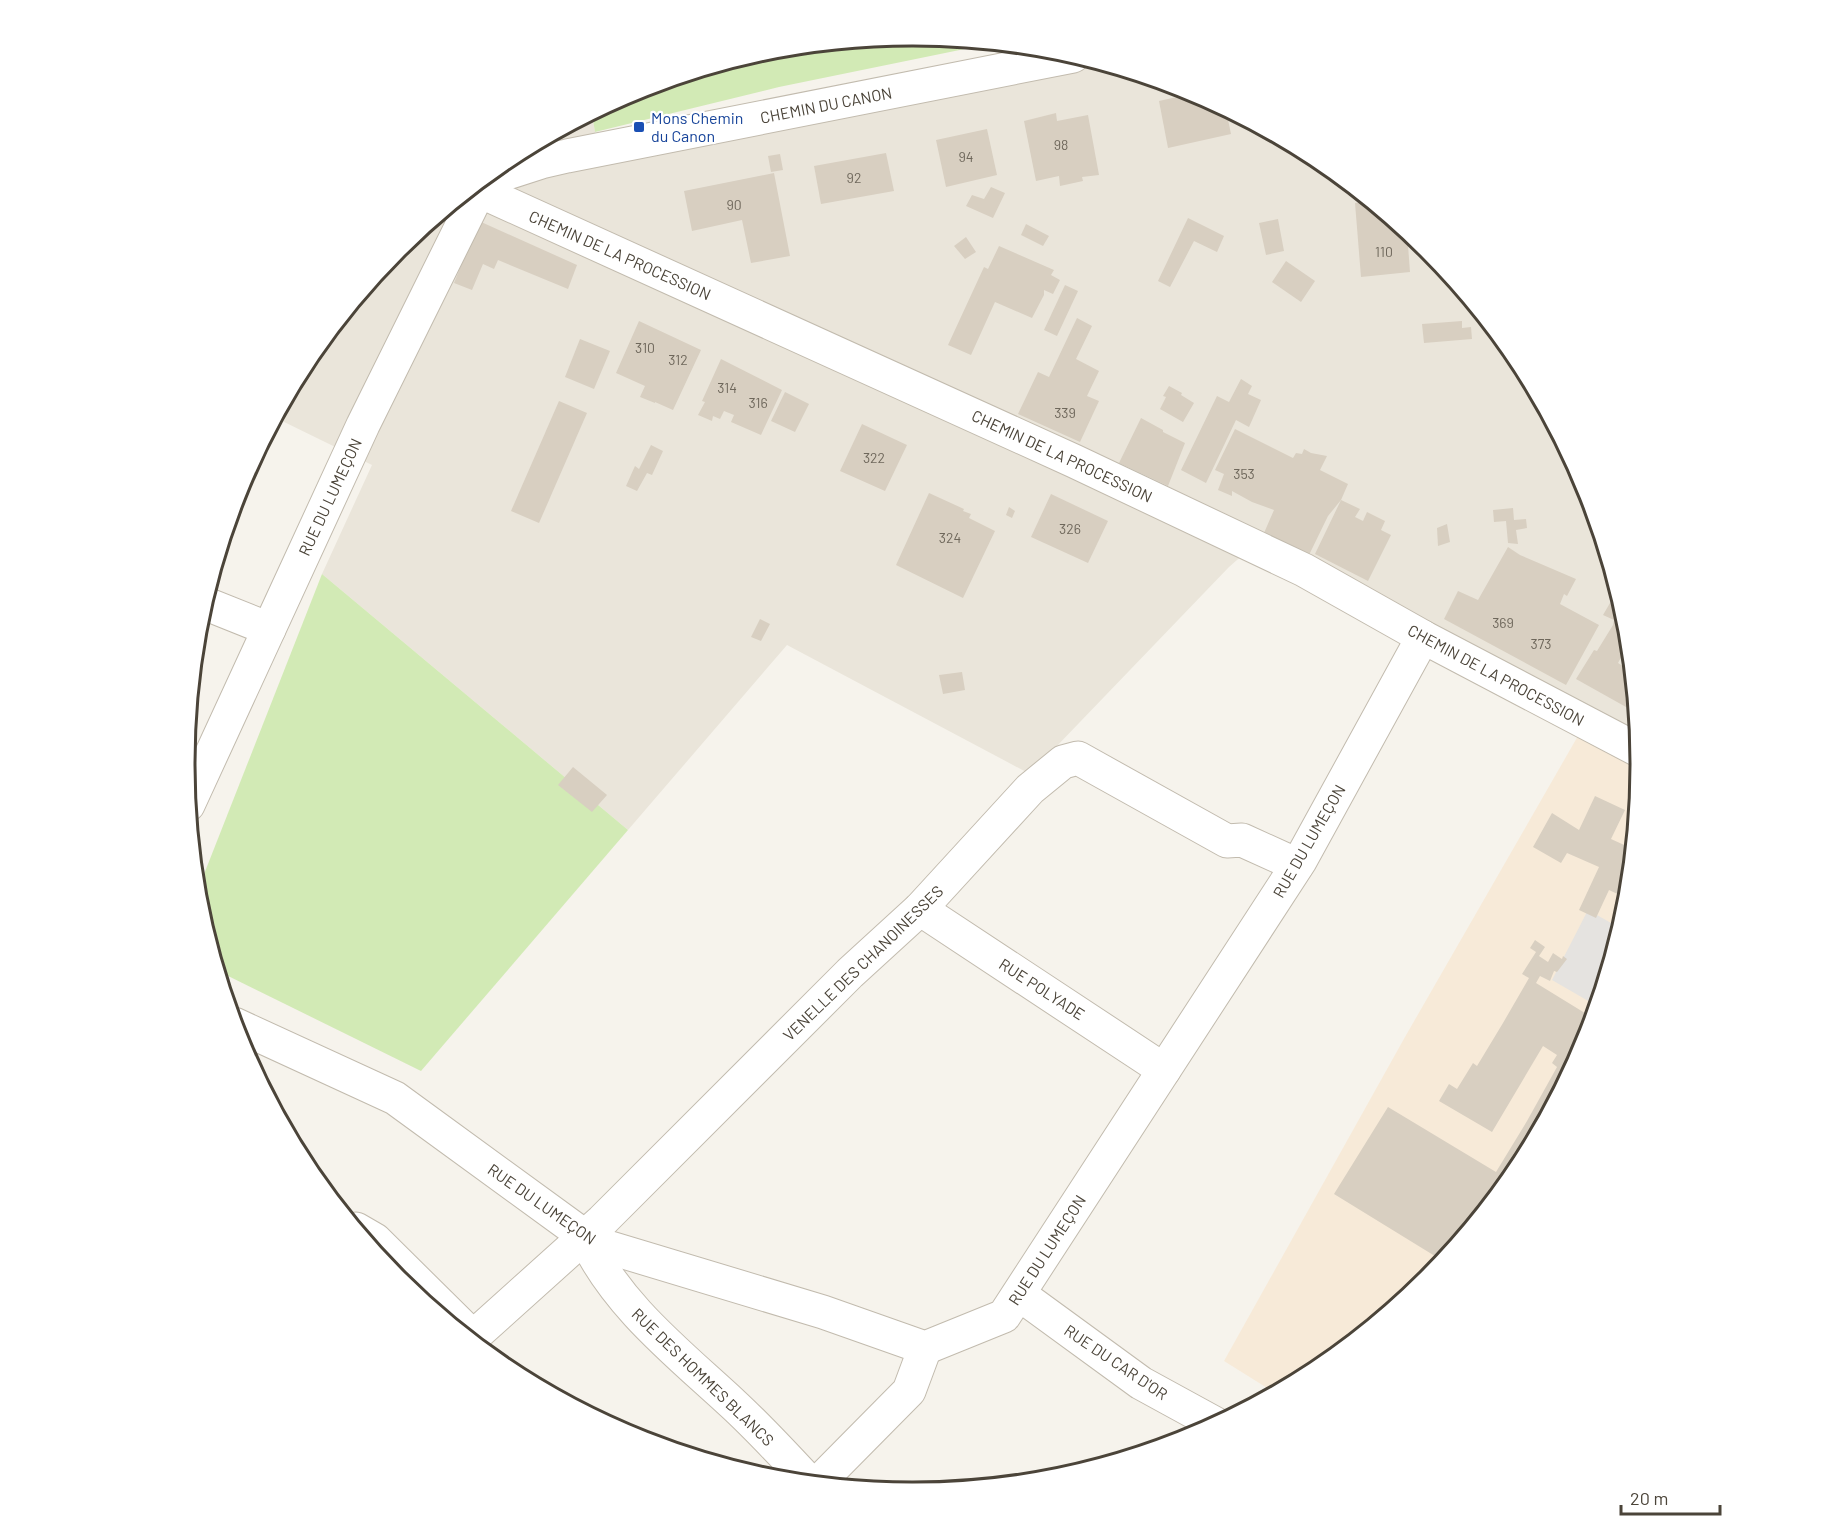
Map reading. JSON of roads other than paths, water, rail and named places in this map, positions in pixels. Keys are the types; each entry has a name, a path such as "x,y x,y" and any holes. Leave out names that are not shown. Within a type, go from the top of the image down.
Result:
{"street":[{"name":"CHEMIN DU CANON","path":"506,173 567,156 1053,60"},
{"name":"CHEMIN DE LA PROCESSION","path":"481,191 1074,460 1304,570 1423,637 1630,746"},
{"name":"RUE DU LUMEÇON","path":"195,790 363,425 472,198"},
{"path":"212,606 269,629"},
{"name":"RUE DU LUMEÇON","path":"245,1029 395,1098 594,1244 823,1312 925,1348 1004,1316 1297,865 1423,637"},
{"name":"VENELLE DES CHANOINESSES","path":"476,1335 602,1221 850,973 920,909 1030,789 1064,762 1078,758 1227,841 1242,840 1297,865"},
{"name":"RUE POLYADE","path":"920,909 1164,1070"},
{"name":"RUE DES HOMMES BLANCS","path":"584,1236 595,1260 633,1311 741,1411 801,1473"},
{"path":"375,1240 422,1288"},
{"name":"RUE DU CAR D'OR","path":"1019,1294 1141,1383 1207,1419"},
{"path":"824,1477 909,1391 925,1348"}],"place":[{"name":"Mons Chemin du Canon","path":"639,127"}]}
